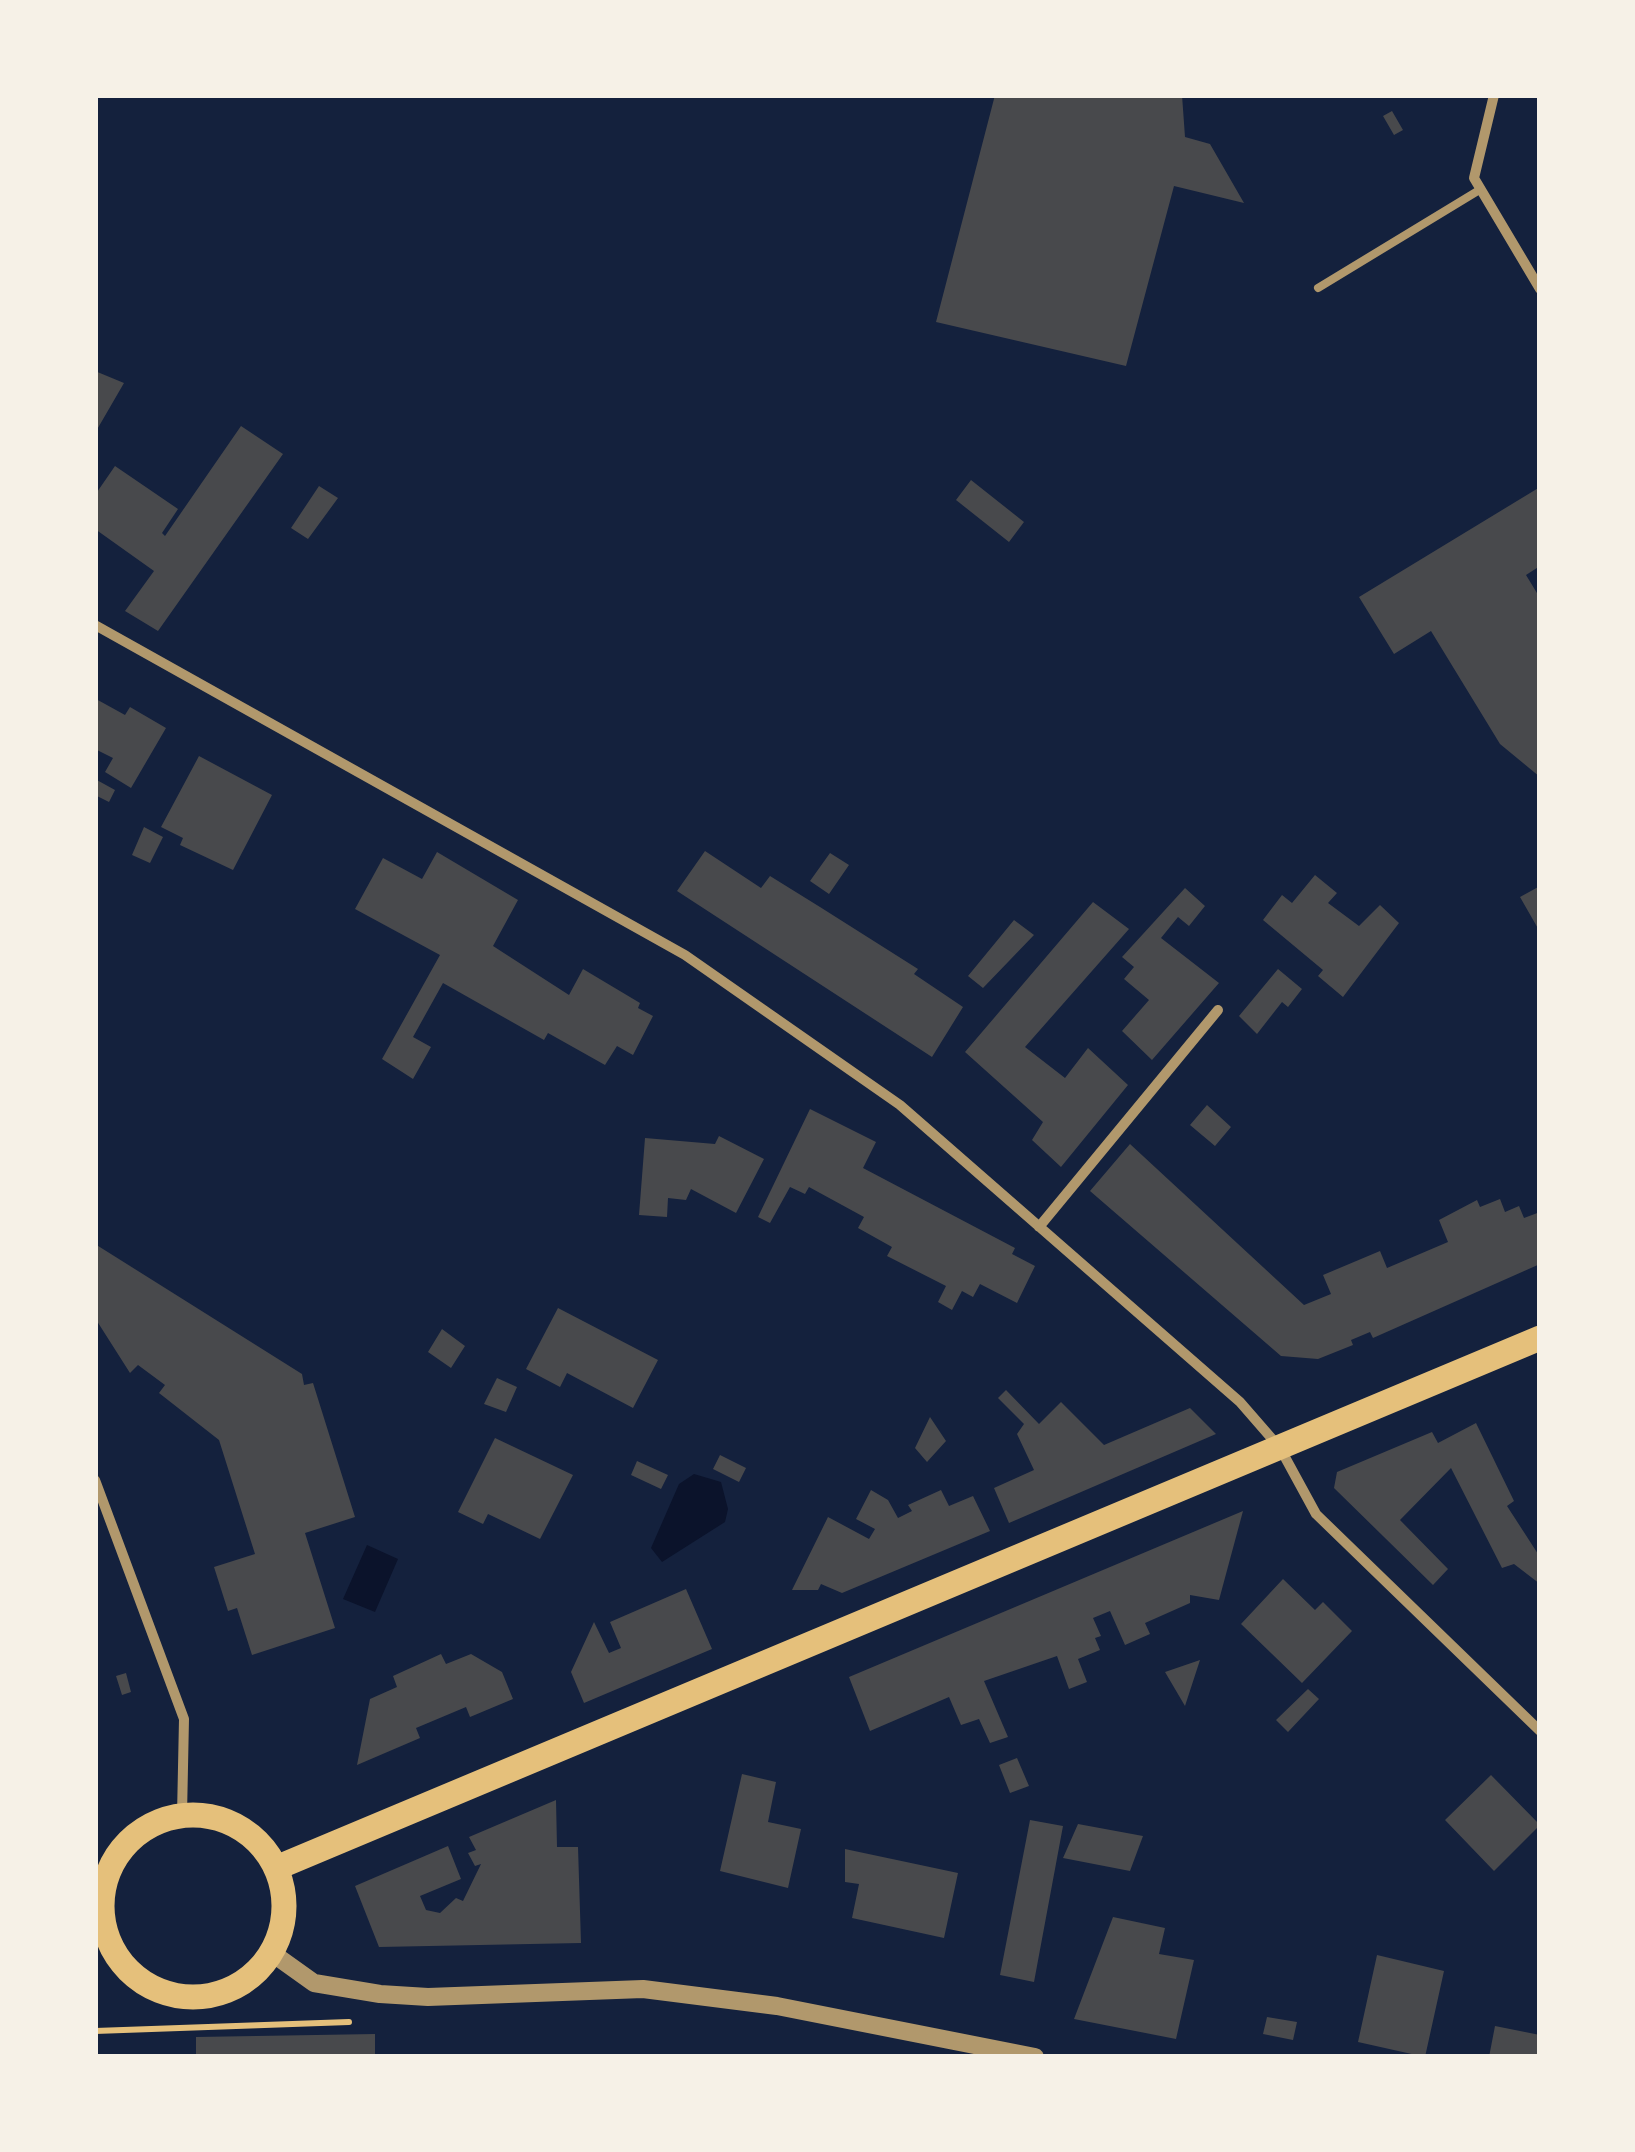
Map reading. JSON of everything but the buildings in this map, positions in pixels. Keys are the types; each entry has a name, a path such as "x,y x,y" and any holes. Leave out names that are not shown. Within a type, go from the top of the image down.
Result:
{"main road":[{"path":"276,1868 1540,1338"},
{"path":"182,1816 211,1816 238,1826 260,1844 276,1868 284,1896 282,1926 272,1953 254,1976 229,1991 201,1998 172,1996 145,1985 101,1944 102,1900 114,1860 143,1830 182,1816"}],"street":[{"path":"1494,95 1474,178 1540,289"},
{"path":"95,626 685,955 900,1104 1240,1402 1280,1448 1316,1514 1540,1732"},
{"path":"1039,1227 1218,1010"},
{"path":"95,1480 184,1720 182,1816"},
{"path":"272,1953 314,1983 380,1994 428,1997 643,1990 777,2006 1035,2057"}],"lane":[{"path":"1318,288 1480,189"}],"path":[{"path":"95,2031 351,2022"}],"water":[{"path":"694,1474 721,1482 728,1509 725,1522 662,1562 651,1548 679,1484"},
{"path":"367,1545 398,1559 375,1612 343,1599"}]}
